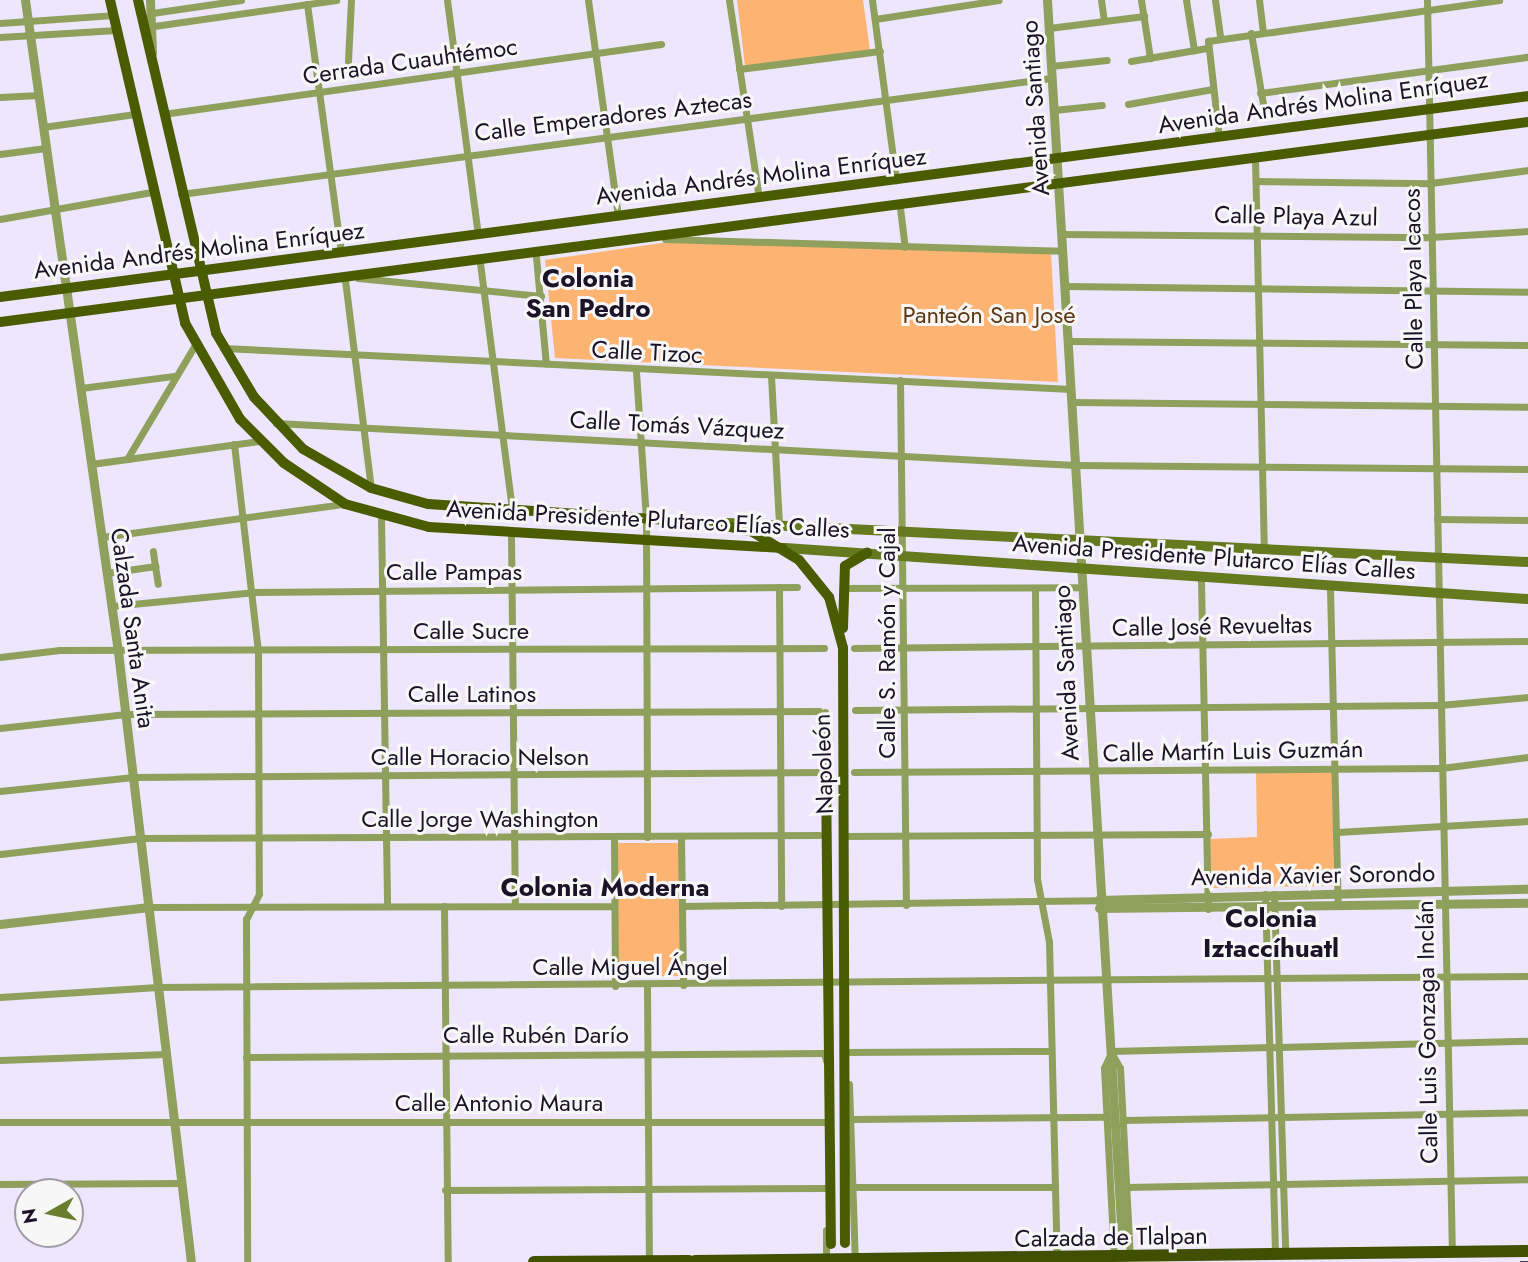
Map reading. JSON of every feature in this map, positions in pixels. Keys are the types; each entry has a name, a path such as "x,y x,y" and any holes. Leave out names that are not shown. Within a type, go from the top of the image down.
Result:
{"highway":[{"name":"Calzada de Tlalpan","path":"534,1262 855,1262 1528,1251"}],"main road":[{"name":"Avenida Presidente Plutarco Elías Calles","path":"110,0 170,275 195,345 260,441 345,504 381,517 512,534 867,553 1201,581 1528,599"},
{"name":"Avenida Presidente Plutarco Elías Calles","path":"138,0 199,272 222,348 276,423 320,462 371,488 428,504 646,519 1080,542 1264,547 1528,562"},
{"name":"Avenida Andrés Molina Enríquez","path":"0,297 1528,96"},
{"name":"Avenida Andrés Molina Enríquez","path":"0,322 536,257 1059,187 1528,120"},
{"name":"Napoleón","path":"712,523 785,548 823,587 848,648 849,985 845,1243"},
{"path":"848,648 843,588 845,566 867,553"},
{"name":"Napoleón","path":"826,772 831,1244"}],"street":[{"name":"Calzada Santa Anita","path":"25,0 112,606 191,1262"},
{"name":"Avenida Presidente Plutarco Elías Calles","path":"150,0 154,26 150,58"},
{"path":"152,13 241,0"},
{"path":"154,26 277,4 336,0"},
{"path":"348,61 351,0"},
{"path":"447,0 478,235"},
{"path":"588,0 618,216"},
{"path":"729,0 759,198"},
{"path":"872,0 896,180"},
{"path":"875,19 999,0"},
{"name":"Avenida Santiago","path":"1047,0 1076,465 1102,984 1111,1051 1122,1242"},
{"path":"1101,0 1104,21"},
{"path":"1141,0 1150,58"},
{"path":"1186,0 1194,50"},
{"path":"1215,0 1220,37"},
{"path":"1259,0 1263,31"},
{"name":"Calle Playa Icacos","path":"1427,0 1438,558"},
{"path":"1131,61 1207,48 1220,37 1499,0"},
{"path":"307,4 341,253"},
{"path":"0,23 113,15"},
{"path":"1049,28 1144,16"},
{"path":"0,37 117,30"},
{"path":"1251,33 1263,104"},
{"name":"Cerrada Cuauhtémoc","path":"163,114 457,75 661,44"},
{"path":"1207,48 1219,137"},
{"path":"739,69 880,51"},
{"path":"1260,93 1528,57"},
{"path":"1051,66 1107,60"},
{"name":"Calle Emperadores Aztecas","path":"181,194 330,171 1051,78"},
{"path":"1128,104 1213,89"},
{"path":"0,97 39,95"},
{"path":"1054,110 1102,105"},
{"path":"44,127 135,114"},
{"path":"0,154 46,148"},
{"path":"1255,158 1264,547"},
{"path":"1256,181 1431,183 1528,170"},
{"path":"0,219 152,192"},
{"path":"900,208 905,247"},
{"name":"Calle Playa Azul","path":"1062,234 1431,237 1528,230"},
{"path":"663,239 1063,251"},
{"path":"536,257 547,364"},
{"path":"481,263 512,510"},
{"path":"358,278 541,296"},
{"path":"345,280 371,488"},
{"path":"1065,286 1528,292"},
{"path":"1069,341 1528,345"},
{"path":"127,459 174,376 195,345"},
{"name":"Calle Tizoc","path":"222,348 547,364 636,372 900,380 1071,389"},
{"path":"636,372 646,519 645,775 648,837"},
{"path":"81,388 174,376"},
{"path":"771,376 779,524"},
{"name":"Calle S. Ramón y Cajal","path":"900,380 907,649 906,905"},
{"path":"1072,402 1528,407"},
{"name":"Calle Tomás Vázquez","path":"276,423 1076,465 1528,469"},
{"path":"91,464 260,441"},
{"path":"234,444 255,592 258,652 259,894 246,919 247,1262"},
{"path":"102,537 345,504"},
{"path":"381,517 385,591 387,906"},
{"path":"1437,519 1528,520"},
{"path":"512,534 515,906"},
{"path":"153,551 158,584"},
{"name":"Calle Luis Gonzaga Inclán","path":"1438,558 1452,1252"},
{"path":"107,573 155,566"},
{"path":"1201,581 1208,909"},
{"path":"779,587 782,906"},
{"name":"Calle Pampas","path":"112,606 255,592 512,592 797,587"},
{"path":"843,588 1081,587"},
{"path":"1035,588 1035,836 1050,984 1057,1259"},
{"path":"1329,589 1338,906"},
{"name":"Calle José Revueltas","path":"848,648 1528,641"},
{"name":"Calle Sucre","path":"0,657 118,652 824,648"},
{"path":"855,710 1088,711 1440,705 1528,698"},
{"name":"Calle Latinos","path":"0,728 126,714 822,711"},
{"name":"Napoleón","path":"822,711 826,772"},
{"name":"Calle Martín Luis Guzmán","path":"854,772 1441,768 1528,757"},
{"name":"Calle Horacio Nelson","path":"0,791 133,777 826,772"},
{"path":"1337,832 1442,830 1528,821"},
{"path":"847,836 1208,834"},
{"name":"Calle Jorge Washington","path":"0,854 140,838 257,840 819,835"},
{"path":"614,837 615,986"},
{"path":"681,837 682,985"},
{"name":"Avenida Xavier Sorondo","path":"1098,904 1270,894 1528,889"},
{"path":"1270,894 1267,1047 1272,1184 1280,1254"},
{"name":"Avenida Xavier Sorondo","path":"1098,904 1208,909 1528,903"},
{"path":"682,906 1098,904"},
{"path":"444,906 445,1189 448,1262"},
{"path":"0,924 149,907 614,906"},
{"path":"1270,907 1277,981 1283,1184 1280,1254"},
{"name":"Calle Miguel Ángel","path":"0,997 158,987 1102,984 1528,976"},
{"path":"647,985 649,1261"},
{"path":"1111,1051 1528,1041"},
{"path":"848,1052 1051,1051"},
{"name":"Avenida Santiago","path":"1111,1051 1104,1068 1114,1258"},
{"name":"Avenida Santiago","path":"1111,1051 1120,1068 1130,1257"},
{"path":"0,1060 166,1054"},
{"name":"Calle Rubén Darío","path":"246,1057 826,1054 825,1122"},
{"name":"Napoleón","path":"848,1075 853,1119 855,1262"},
{"path":"1123,1120 1528,1112"},
{"path":"853,1119 1107,1117"},
{"name":"Calle Antonio Maura","path":"0,1122 825,1122"},
{"path":"825,1122 826,1261"},
{"path":"1127,1187 1528,1179"},
{"path":"0,1184 181,1183"},
{"path":"855,1187 1055,1187"},
{"path":"445,1189 826,1188"}],"green space":[{"path":"737,0 863,0 870,50 745,66"},
{"name":"Panteón San José","path":"675,241 1051,253 1058,382 555,358 545,260"},
{"path":"1332,771 1334,886 1211,888 1210,839 1257,837 1256,772"},
{"path":"618,843 679,843 682,976 618,977"}],"railway":[{"path":"1520,1262 1528,1262"}],"district":[{"name":"Colonia San Pedro","path":"588,294"},
{"name":"Colonia Moderna","path":"605,888"},
{"name":"Colonia Iztaccíhuatl","path":"1271,934"}]}
